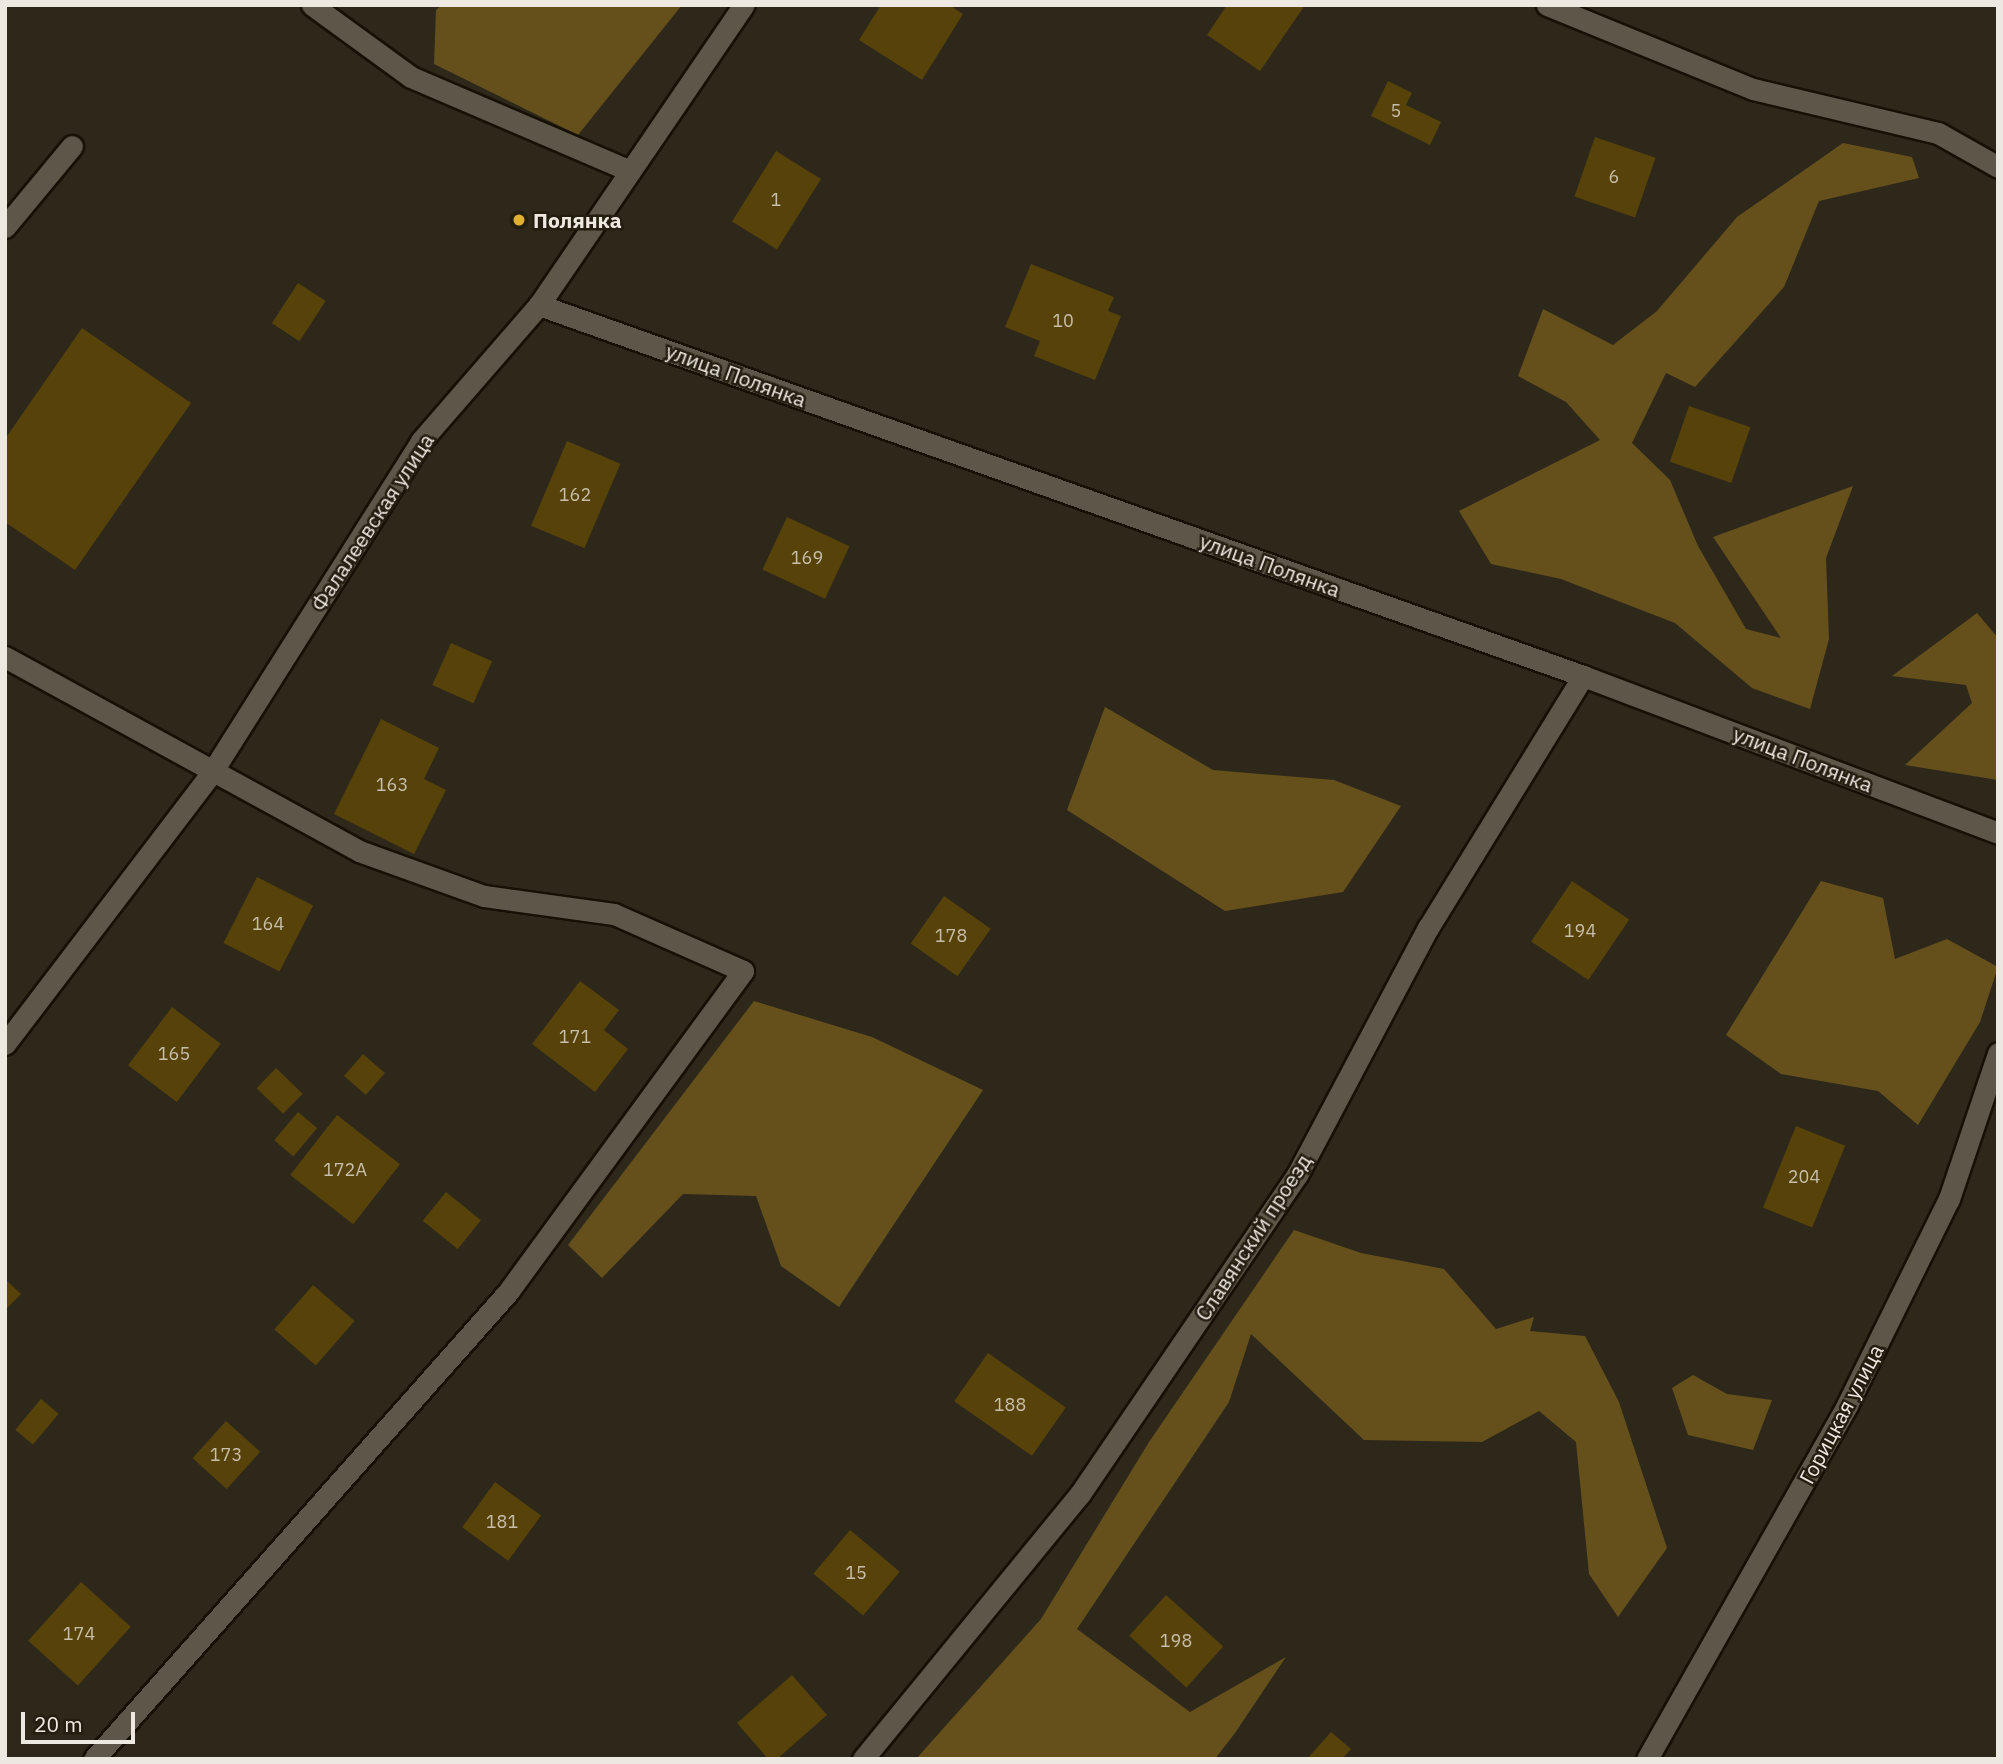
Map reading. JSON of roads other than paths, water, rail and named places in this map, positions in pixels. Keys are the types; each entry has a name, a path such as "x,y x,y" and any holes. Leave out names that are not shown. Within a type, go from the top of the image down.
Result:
{"street":[{"path":"312,5 411,77 631,171"},
{"name":"Фалалеевская улица","path":"5,1044 212,772 421,441 539,305 744,5"},
{"path":"1547,5 1753,89 1938,133 1998,167"},
{"path":"5,227 72,146"},
{"name":"улица Полянка","path":"539,305 1583,676 1998,833"},
{"path":"5,657 359,852 484,896 614,914 743,971 509,1291 94,1759"},
{"name":"Славянский проезд","path":"863,1759 1080,1494 1297,1175 1428,928 1583,676"},
{"name":"Горицкая улица","path":"1647,1759 1877,1345 1949,1199 1998,1053"}],"place":[{"name":"Полянка","path":"519,220"}]}
